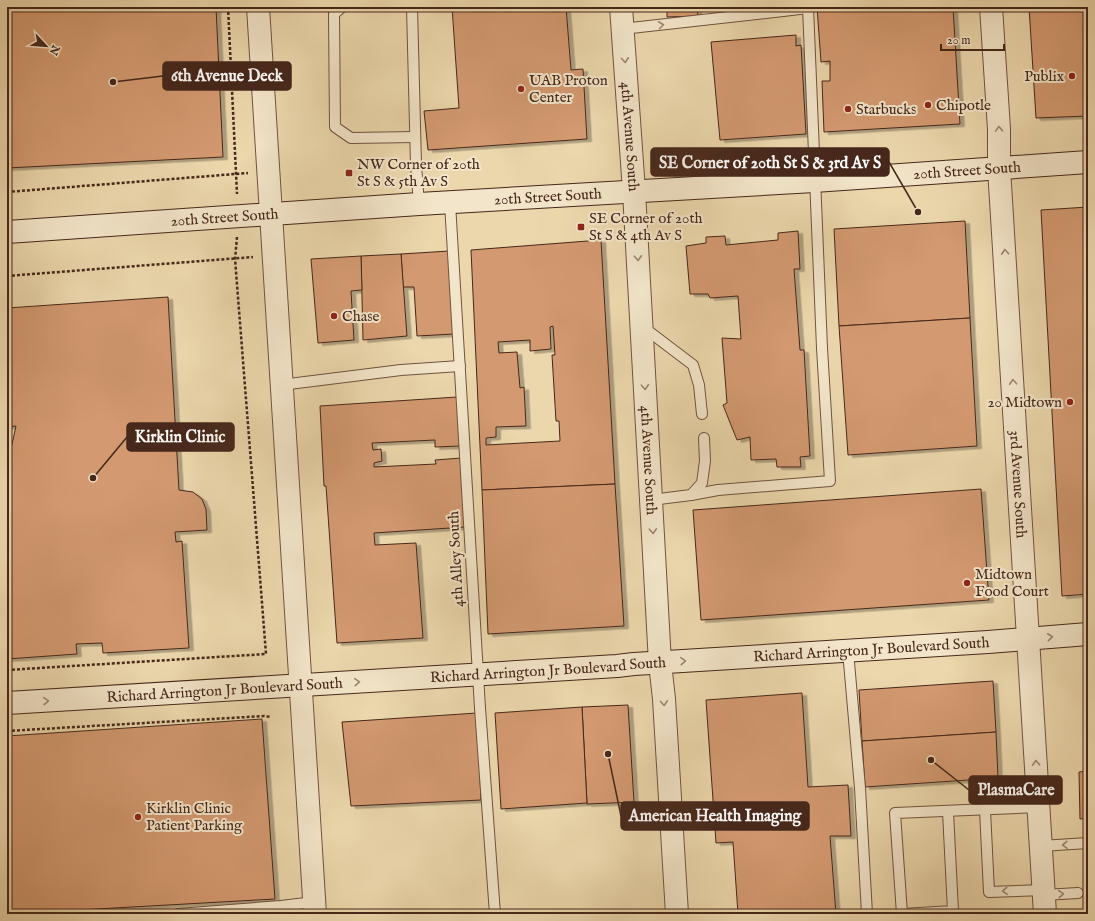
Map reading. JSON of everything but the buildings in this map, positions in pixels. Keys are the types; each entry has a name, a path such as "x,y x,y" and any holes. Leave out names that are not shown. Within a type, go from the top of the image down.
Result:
{"street":[{"path":"258,7 315,908"},
{"name":"4th Avenue South","path":"621,7 634,191 660,663 678,914"},
{"name":"3rd Avenue South","path":"991,7 999,129 999,168 1044,900"},
{"name":"20th Street South","path":"7,232 419,204 814,181 1088,162"},
{"name":"Richard Arrington Jr Boulevard South","path":"7,703 301,686 1088,634"}],"lane":[{"path":"342,7 334,14 335,127 351,138 415,137"},
{"path":"412,7 415,137 419,204"},
{"path":"622,29 782,9 808,8 814,181 830,480 718,490 651,500"},
{"name":"4th Alley South","path":"450,203 478,674 495,914"},
{"path":"641,326 693,365 699,385 702,414"},
{"path":"281,385 400,370 460,366"},
{"path":"692,495 702,483 705,461 704,438"},
{"path":"848,651 860,788 867,914"},
{"path":"948,812 953,911 902,914 895,813 948,812 1038,807"},
{"path":"985,810 989,892 1044,900 1078,893"},
{"path":"1041,846 1088,843"},
{"path":"178,914 282,906 315,908"}],"path":[{"path":"7,670 266,654 235,259 238,217 228,7"},
{"path":"7,192 268,171"},
{"path":"7,276 273,256"},
{"path":"7,731 264,716 271,717"}],"place":[{"name":"Publix","path":"1072,76"},
{"name":"6th Avenue Deck","path":"113,82"},
{"name":"UAB Proton Center","path":"521,89"},
{"name":"Chipotle","path":"928,105"},
{"name":"Starbucks","path":"848,109"},
{"name":"NW Corner of 20th St S & 5th Av S","path":"349,173"},
{"name":"SE Corner of 20th St S & 3rd Av S","path":"918,212"},
{"name":"SE Corner of 20th St S & 4th Av S","path":"581,227"},
{"name":"Chase","path":"334,316"},
{"name":"20 Midtown","path":"1070,402"},
{"name":"Kirklin Clinic","path":"93,478"},
{"name":"Midtown Food Court","path":"967,583"},
{"name":"American Health Imaging","path":"608,754"},
{"name":"PlasmaCare","path":"931,760"},
{"name":"Kirklin Clinic Patient Parking","path":"138,817"}]}
